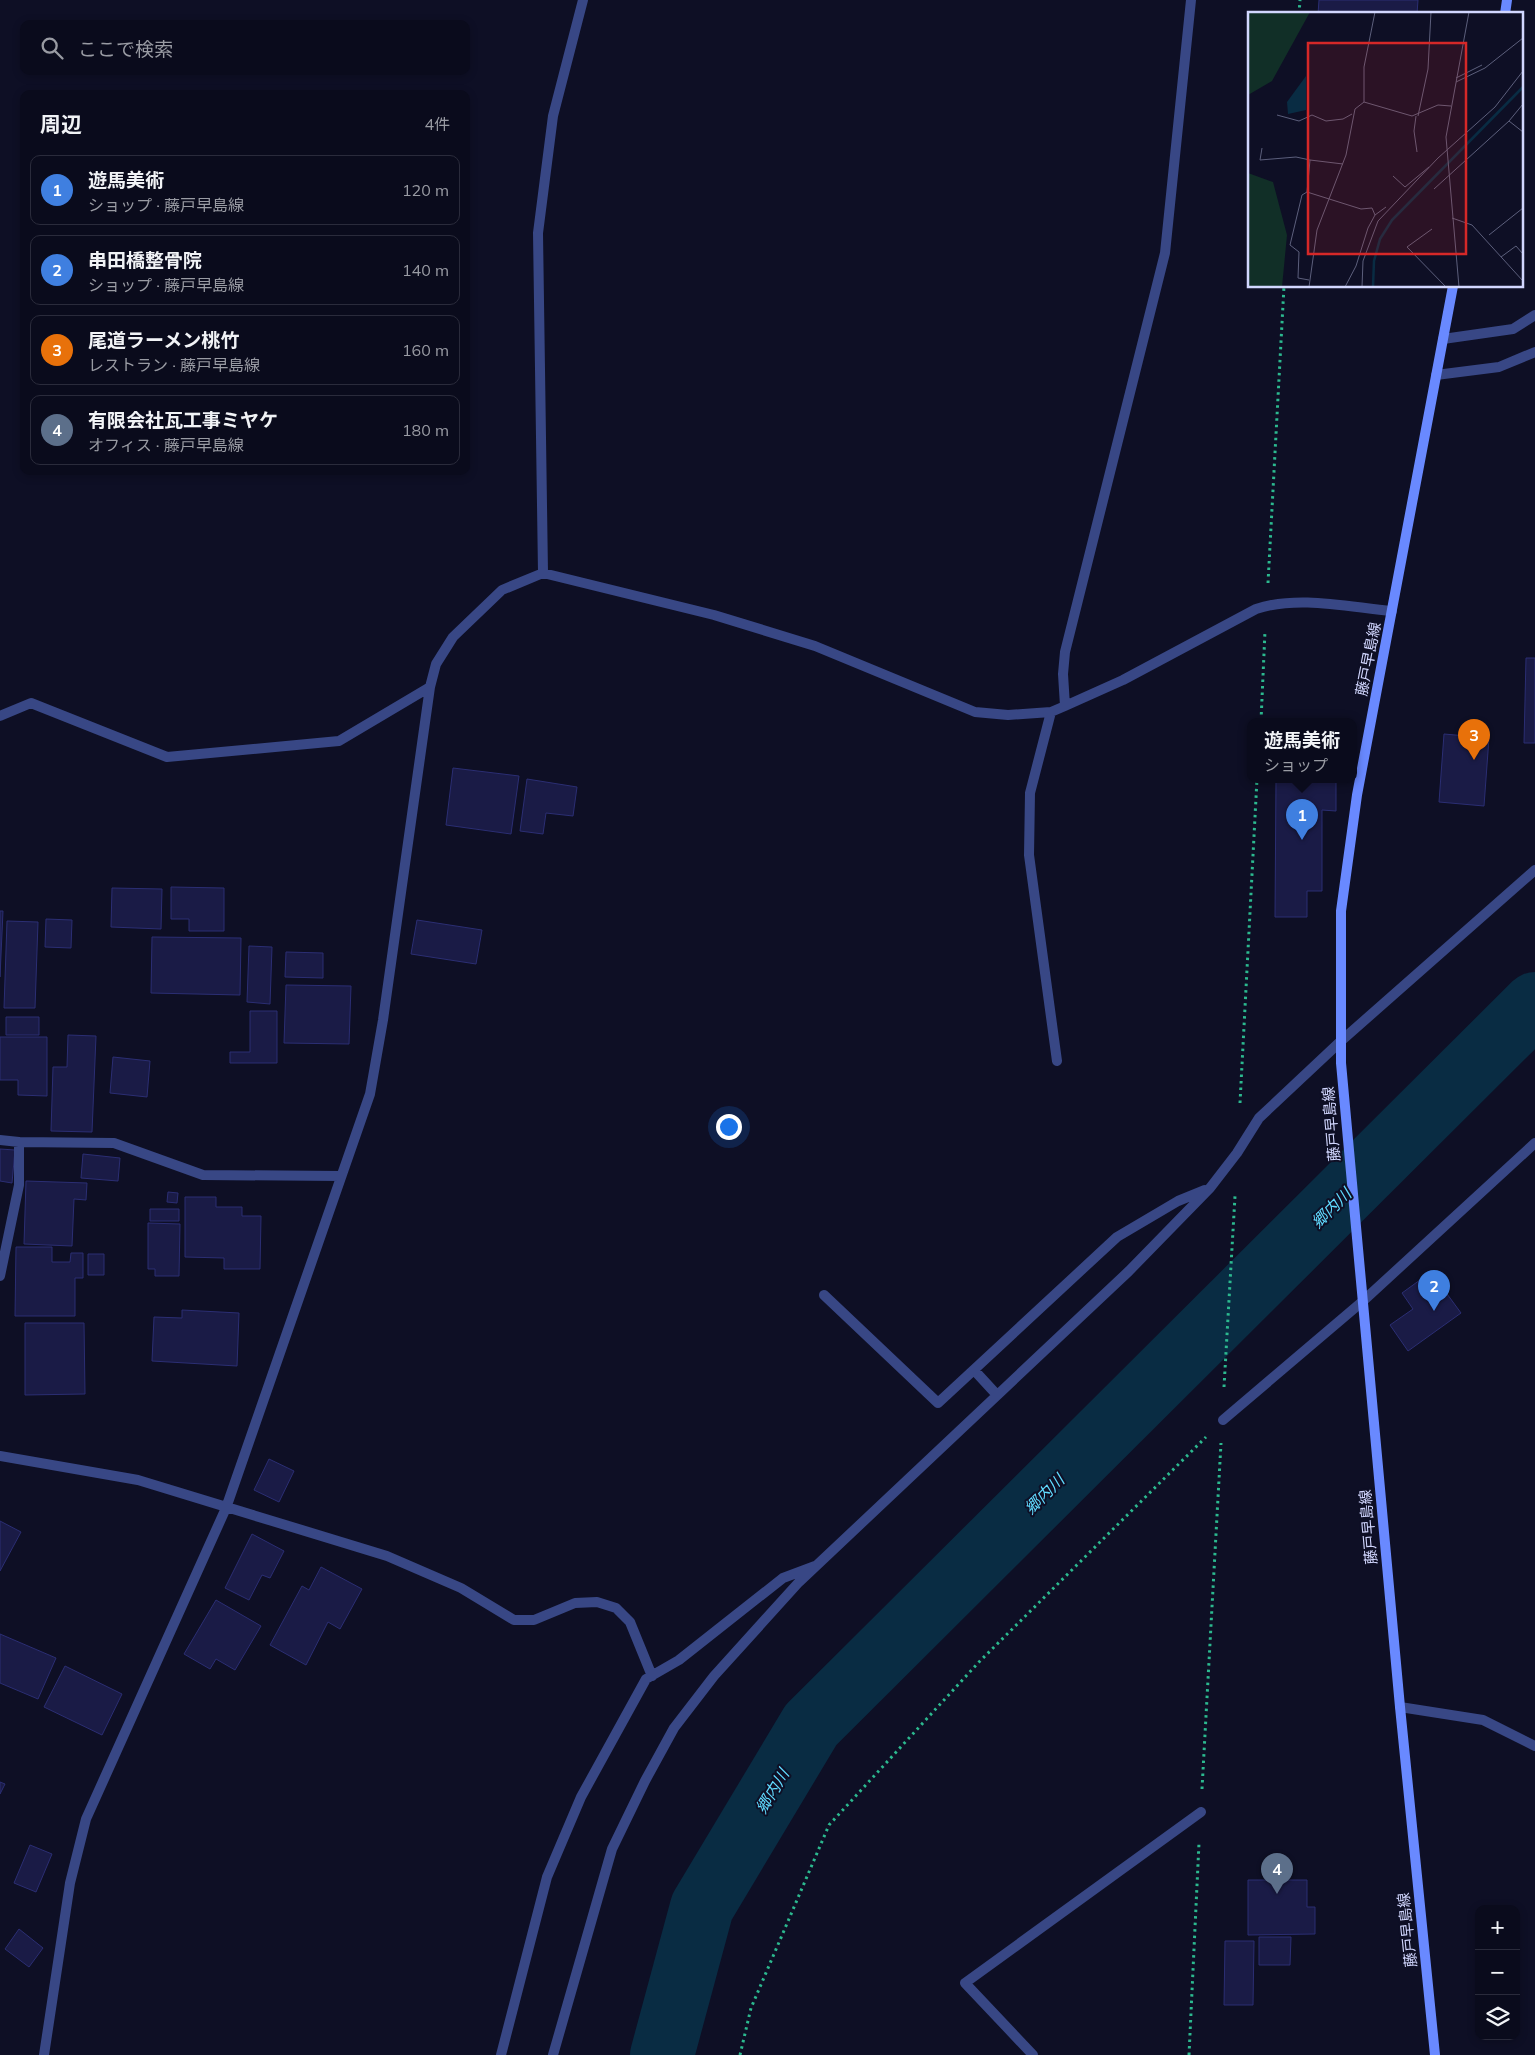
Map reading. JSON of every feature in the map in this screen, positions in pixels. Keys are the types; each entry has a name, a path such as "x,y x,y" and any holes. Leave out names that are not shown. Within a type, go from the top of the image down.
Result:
{"main road":[{"name":"藤戸早島線","path":"1435,2055 1400,1707 1341,1063 1341,911 1357,795 1453,288"}],"street":[{"path":"543,573 538,232 553,116 583,0"},
{"path":"1065,706 1063,674 1065,652 1164,253 1191,0"},
{"path":"1443,339 1513,329 1535,315"},
{"path":"1436,375 1499,367 1535,352"},
{"path":"44,2055 70,1883 86,1819 226,1508 370,1094 383,1020 430,687 436,664 453,637 502,590 543,573 714,615 815,646 975,712 1008,715 1051,712 1123,680 1256,609 1267,605 1310,603 1392,611"},
{"path":"0,716 31,703 168,757 339,741 430,687"},
{"path":"1051,712 1030,793 1029,855 1057,1061"},
{"path":"553,2055 612,1849 645,1781 674,1728 714,1676 816,1565 1129,1270 1210,1188 1237,1153 1259,1118 1341,1041 1535,870"},
{"path":"0,1140 114,1143 203,1175 341,1176"},
{"path":"0,1276 19,1185 19,1142"},
{"path":"1222,1420 1363,1301 1535,1143"},
{"path":"824,1295 938,1403 1117,1237 1178,1201 1210,1188"},
{"path":"974,1370 997,1395"},
{"path":"0,1456 138,1480 387,1556 461,1588 514,1620 534,1620 575,1603 597,1602 616,1608 630,1622 652,1676"},
{"path":"501,2055 547,1877 586,1789 646,1679 678,1660 783,1578 816,1565"},
{"path":"1400,1707 1483,1720 1535,1746"},
{"path":"1033,2055 965,1983 1201,1812"}],"path":[{"path":"1261,718 1284,288"},
{"path":"1240,1104 1258,783"},
{"path":"1189,2055 1237,1153"},
{"path":"740,2055 751,2008 828,1825 979,1662 1222,1420"}],"building":[{"path":"1319,0 1418,0 1417,12 1318,12"},
{"path":"1526,658 1535,658 1535,743 1524,743"},
{"path":"1444,734 1489,738 1484,806 1439,802"},
{"path":"453,768 519,776 511,834 446,825"},
{"path":"527,779 577,787 573,816 546,813 543,834 520,831"},
{"path":"1276,783 1336,783 1336,811 1322,810 1322,891 1307,891 1307,917 1275,917"},
{"path":"171,887 224,888 224,931 189,931 189,919 171,919"},
{"path":"112,888 162,889 161,929 111,927"},
{"path":"0,911 3,911 0,977"},
{"path":"46,919 72,920 71,948 45,947"},
{"path":"417,920 482,930 476,964 411,954"},
{"path":"7,921 38,922 35,1008 4,1008"},
{"path":"152,937 241,938 240,995 151,993"},
{"path":"249,946 272,947 270,1004 247,1002"},
{"path":"286,952 323,953 323,978 285,977"},
{"path":"286,985 351,986 349,1044 284,1043"},
{"path":"250,1011 277,1011 277,1063 230,1063 230,1052 250,1052"},
{"path":"6,1017 39,1017 39,1035 6,1035"},
{"path":"68,1035 96,1036 92,1132 51,1131 53,1067 67,1067"},
{"path":"0,1037 47,1037 47,1096 18,1095 18,1080 0,1080"},
{"path":"113,1057 150,1061 147,1097 110,1093"},
{"path":"0,1149 15,1150 12,1183 0,1181"},
{"path":"83,1154 120,1158 118,1181 81,1178"},
{"path":"26,1181 87,1183 86,1200 74,1199 72,1246 24,1244"},
{"path":"168,1192 178,1193 177,1203 167,1202"},
{"path":"185,1197 216,1197 216,1207 242,1207 242,1216 261,1216 260,1269 224,1269 224,1258 185,1257"},
{"path":"150,1209 179,1209 179,1221 150,1221"},
{"path":"148,1223 180,1224 179,1276 155,1276 155,1269 148,1269"},
{"path":"16,1247 52,1247 52,1262 70,1262 71,1253 83,1253 83,1278 75,1278 75,1316 15,1316"},
{"path":"88,1254 104,1254 104,1275 88,1275"},
{"path":"1431,1272 1461,1313 1408,1351 1390,1325 1413,1309 1402,1293"},
{"path":"182,1310 239,1313 237,1366 152,1361 154,1317 182,1318"},
{"path":"25,1323 84,1323 85,1394 25,1395"},
{"path":"269,1459 294,1471 279,1502 254,1490"},
{"path":"0,1521 21,1532 0,1571"},
{"path":"252,1534 284,1551 270,1578 262,1575 249,1600 225,1588"},
{"path":"321,1567 362,1589 340,1629 328,1622 306,1665 270,1645 302,1586 309,1590"},
{"path":"216,1600 261,1626 235,1670 216,1659 210,1669 184,1654"},
{"path":"0,1634 56,1658 38,1699 0,1683"},
{"path":"65,1666 122,1694 102,1735 44,1707"},
{"path":"0,1782 5,1784 0,1794"},
{"path":"30,1845 52,1854 36,1892 14,1883"},
{"path":"1248,1880 1307,1880 1307,1907 1315,1907 1315,1934 1248,1935"},
{"path":"19,1929 43,1948 29,1967 5,1949"},
{"path":"1259,1937 1291,1937 1290,1965 1259,1965"},
{"path":"1225,1941 1254,1941 1253,2005 1224,2005"}],"waterway":[{"name":"郷内川","path":"662,2055 702,1907 811,1725 1535,1004"}],"place":[{"name":"尾道ラーメン桃竹","path":"1474,760"},
{"name":"遊馬美術","path":"1302,840"},
{"name":"串田橋整骨院","path":"1434,1311"},
{"name":"有限会社瓦工事ミヤケ","path":"1277,1894"}]}
